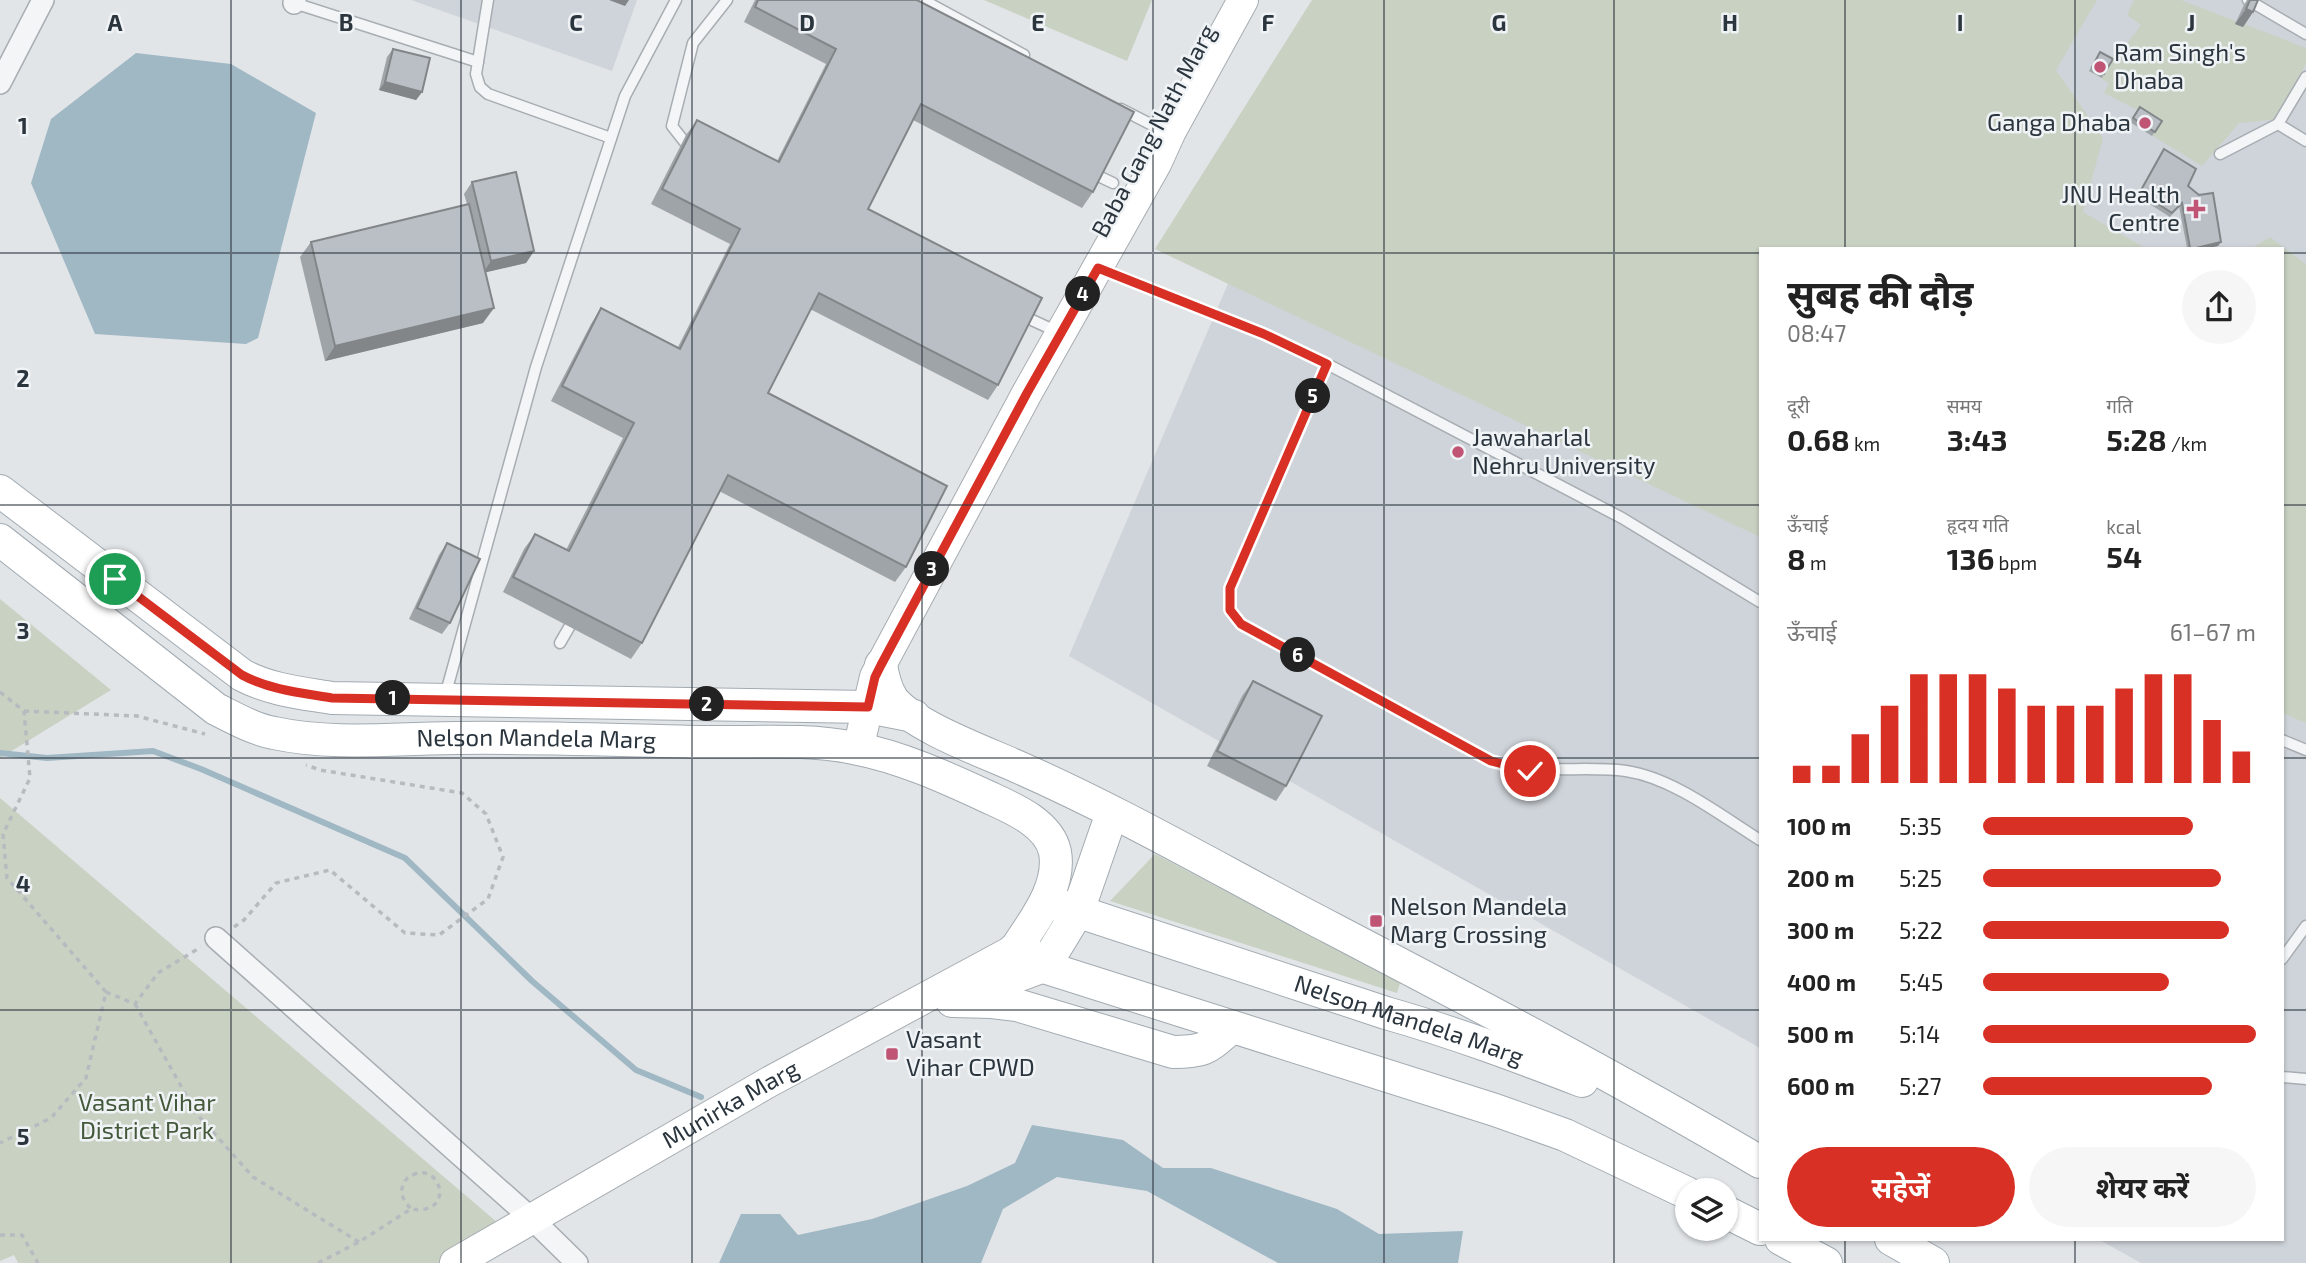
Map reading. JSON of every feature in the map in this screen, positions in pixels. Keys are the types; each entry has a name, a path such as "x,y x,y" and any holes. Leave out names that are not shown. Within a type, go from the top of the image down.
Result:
{"main road":[{"name":"Nelson Mandela Marg","path":"1,488 242,675 256,683 332,698 857,707 914,716"},
{"name":"Nelson Mandela Marg","path":"0,540 216,709 242,723 273,733 327,741 459,738 845,746 897,759 959,783 1031,820 1047,836 1054,850 1056,865 1046,901 1015,948"},
{"path":"881,665 888,691 895,702 947,735 1041,777 1466,998 1704,1129 1759,1163"},
{"path":"1044,967 1078,911 1112,813"},
{"name":"Nelson Mandela Marg","path":"1046,901 1498,1048 1660,1114 1759,1164"},
{"path":"1015,948 1044,967 1565,1135 1675,1187"},
{"path":"960,999 1017,1005 1173,1052 1197,1052 1210,1046 1232,1027"},
{"path":"1738,1218 1759,1228"},
{"path":"1785,1241 1826,1263"},
{"path":"1894,1241 1933,1263"}],"street":[{"path":"0,83 43,0"},
{"name":"Baba Gang Nath Marg","path":"857,707 1027,393 1156,164 1164,129 1226,0"},
{"name":"Baba Gang Nath Marg","path":"857,707 862,669 916,565 1143,157 1164,129 1243,0"},
{"path":"845,746 857,707"},
{"path":"216,938 537,1224 577,1263"},
{"name":"Munirka Marg","path":"481,1263 537,1224 769,1082 1015,948"},
{"name":"Munirka Marg","path":"454,1263 537,1224 932,1010 1044,967"}],"lane":[{"path":"488,0 478,62 477,81 480,87 488,94 611,138"},
{"path":"444,699 536,368 611,138 625,96 676,0"},
{"path":"705,159 693,152 672,126 692,43 727,0"},
{"path":"923,0 1032,60"},
{"path":"291,1 478,62"},
{"path":"2253,1 2306,34"},
{"path":"2220,153 2277,124 2306,77"},
{"path":"1117,106 1164,129"},
{"path":"2277,124 2306,141"},
{"path":"1076,165 1113,183"},
{"path":"1098,268 1264,334 1327,364 1622,518 1759,601"},
{"path":"1005,308 1047,327"},
{"path":"1327,364 1230,588 1230,610 1241,624 1491,761 1530,771 1626,771 1658,779 1759,839"},
{"path":"560,643 580,607"},
{"path":"2284,741 2306,750"},
{"path":"2284,956 2306,926"},
{"path":"2284,1077 2306,1079"}],"path":[{"path":"0,692 24,711 137,716 214,737"},
{"path":"24,711 30,778 3,834 7,878 106,992 135,1004 196,1113 253,1177 359,1242"},
{"path":"135,1004 158,973 244,920 276,883 330,870 405,933 439,935 488,899 503,857 486,814 462,793 320,770 293,761"},
{"path":"0,880 7,878"},
{"path":"0,1143 51,1118 86,1078 106,992"},
{"path":"317,1263 359,1242 411,1209 424,1211 435,1205 440,1196 438,1183 431,1175 419,1172 409,1177 402,1187 403,1199 411,1209"},
{"path":"0,1235 22,1235 38,1263"}],"shaded area":[{"path":"411,0 637,0 612,71"},
{"name":"Jawaharlal Nehru University","path":"1349,0 2306,0 2306,1263 2141,1263 2102,1241 2284,1241 2284,247 1759,247 1759,1047 1069,656"}],"green space":[{"path":"984,0 1152,0 1127,61"},
{"path":"1312,0 2097,0 2056,70 2103,138 2083,212 2143,247 1759,247 1759,537 1155,249"},
{"path":"2134,0 2181,0 2306,48 2306,63 2280,119 2239,123 2202,166 2130,122 2137,110 2104,93 2109,83 2089,71 2097,56 2117,57 2141,25 2127,15"},
{"path":"2270,237 2283,247 2254,247"},
{"path":"2284,248 2306,264 2306,723 2284,714"},
{"path":"0,599 111,690 0,758"},
{"name":"Vasant Vihar District Park","path":"0,798 505,1229 439,1263 18,1263 14,1255 0,1261"},
{"path":"1155,854 1400,983 1397,993 1110,901"}],"water":[{"path":"136,53 231,64 316,113 258,338 246,344 95,334 31,183 51,119"},
{"path":"1032,1125 1123,1140 1163,1168 1211,1168 1337,1209 1379,1234 1463,1231 1458,1263 1278,1263 1147,1191 1057,1177 1003,1209 981,1263 719,1263 741,1214 780,1214 798,1235 872,1219 967,1186 1015,1163"}],"building":[{"path":"758,0 917,0 1134,112 1093,192 921,104 868,209 1042,298 998,385 819,293 768,393 947,486 906,567 728,475 642,643 513,577 535,534 569,551 634,423 562,386 601,308 680,349 740,229 662,189 697,120 779,162 836,49 755,7"},
{"path":"2250,0 2258,0 2253,12 2246,9"},
{"path":"393,49 430,58 422,92 385,82"},
{"name":"Ram Singh's Dhaba","path":"2100,52 2113,59 2104,74 2092,67"},
{"name":"Ganga Dhaba","path":"2140,107 2162,121 2155,132 2133,118"},
{"path":"2164,149 2196,169 2188,186 2199,195 2213,193 2221,242 2190,247 2182,203 2172,213 2140,192"},
{"path":"516,172 534,251 491,261 472,182"},
{"path":"469,204 494,308 335,346 311,242"},
{"path":"447,543 480,559 450,623 417,608"},
{"path":"1253,681 1322,716 1286,786 1217,751"}],"waterway":[{"path":"0,753 47,758 153,751 201,769 405,858 532,981 636,1070 701,1097"}],"place":[{"name":"Ram Singh's Dhaba","path":"2100,67"},
{"name":"Ganga Dhaba","path":"2145,123"},
{"name":"JNU Health Centre","path":"2196,209"},
{"name":"Jawaharlal Nehru University","path":"1458,452"},
{"name":"Nelson Mandela Marg Crossing","path":"1376,921"},
{"name":"Vasant Vihar CPWD","path":"892,1054"}],"route":[{"path":"115,579 256,683 332,698 868,707 875,677 881,665 1027,393 1098,268 1264,334 1327,364 1230,588 1230,610 1241,624 1491,761 1530,771"}]}
